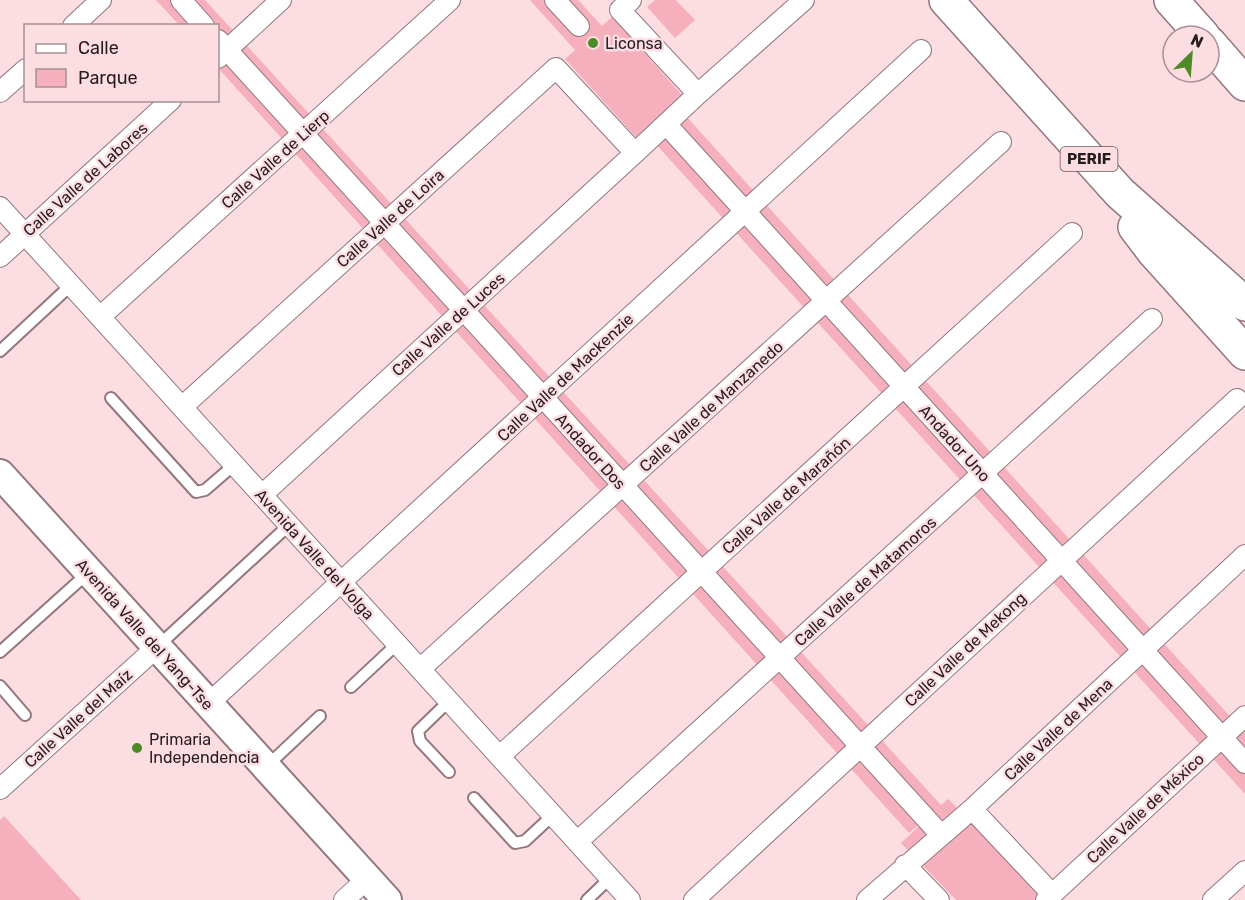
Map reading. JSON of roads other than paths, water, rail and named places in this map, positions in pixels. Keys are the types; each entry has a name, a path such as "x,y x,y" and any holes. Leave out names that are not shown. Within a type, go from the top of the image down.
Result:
{"highway":[{"name":"PERIF","path":"946,0 1120,193 1245,304"},
{"path":"1171,0 1192,24"},
{"path":"1221,57 1245,84"},
{"path":"1120,193 1133,225 1154,252 1245,353"}],"street":[{"path":"75,24 101,0"},
{"path":"181,0 202,24"},
{"path":"220,49 280,0"},
{"name":"Calle Valle de Lierp","path":"100,317 450,0"},
{"path":"555,0 579,26"},
{"path":"631,0 620,10 698,94"},
{"name":"Calle Valle de Luces","path":"262,495 698,94 804,0"},
{"name":"Andador Dos","path":"220,49 303,134 940,835"},
{"name":"Calle Valle de Mackenzie","path":"208,704 921,50"},
{"name":"Calle Valle de Loira","path":"182,407 556,68 635,153"},
{"path":"0,92 24,71"},
{"name":"Calle Valle de Labores","path":"0,257 169,102"},
{"name":"Andador Uno","path":"666,124 1245,763"},
{"name":"Calle Valle de Manzanedo","path":"420,669 1001,142"},
{"name":"Avenida Valle del Volga","path":"0,207 630,900"},
{"name":"Calle Valle de Marañón","path":"500,756 1072,233"},
{"name":"Calle Valle de Matamoros","path":"577,842 1152,319"},
{"name":"Calle Valle de Mekong","path":"694,900 1237,399"},
{"name":"Avenida Valle del Yang-Tse","path":"0,474 387,900"},
{"name":"Calle Valle de Mena","path":"867,900 972,809 1245,555"},
{"name":"Calle Valle del Maíz","path":"2,782 157,646"},
{"name":"Calle Valle de México","path":"1049,897 1245,716"},
{"path":"972,809 1049,897"},
{"path":"905,866 939,900"},
{"path":"1213,900 1245,871"},
{"path":"344,900 367,879"}],"lane":[{"path":"0,351 71,285"},
{"path":"111,398 196,492 205,490 234,465"},
{"path":"157,646 289,525"},
{"path":"0,652 89,572"},
{"path":"351,687 397,644"},
{"path":"0,686 25,715"},
{"path":"449,701 418,731 420,741 449,771"},
{"path":"266,767 320,716"},
{"path":"474,798 515,843 525,841 553,815"},
{"path":"587,900 610,878"}],"place":[{"name":"Liconsa","path":"593,43"},
{"name":"Primaria Independencia","path":"137,748"}]}
